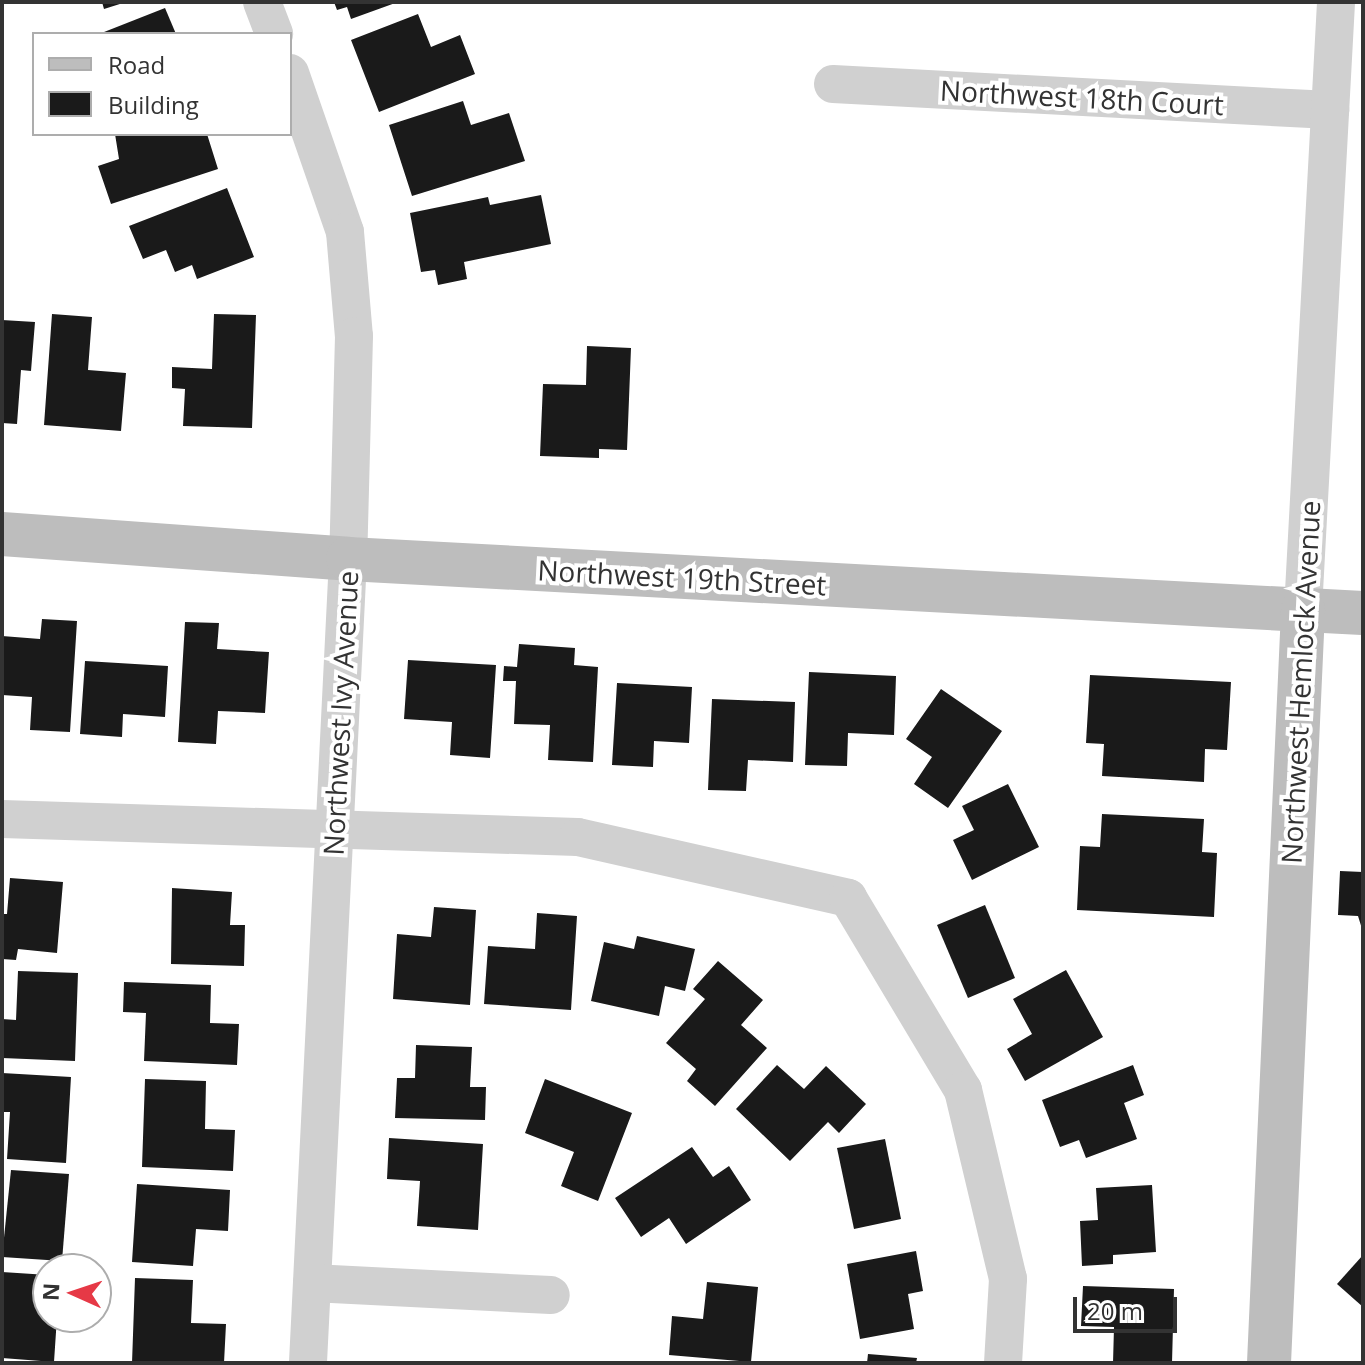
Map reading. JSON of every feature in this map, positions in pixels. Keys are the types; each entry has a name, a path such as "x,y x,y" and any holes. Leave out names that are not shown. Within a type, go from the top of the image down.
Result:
{"main road":[{"name":"Northwest 19th Street","path":"2,534 348,559 1363,613"},
{"name":"Northwest Hemlock Avenue","path":"1269,1363 1303,610"}],"street":[{"path":"262,2 273,32"},
{"name":"Northwest Hemlock Avenue","path":"1303,610 1336,2"},
{"name":"Northwest Ivy Avenue","path":"292,79 345,232 354,336 348,559 308,1363"},
{"name":"Northwest 18th Court","path":"833,84 1330,110"},
{"path":"2,819 333,826 578,837 848,898 963,1090 1008,1279 1003,1363"},
{"path":"312,1283 551,1295"}],"building":[{"path":"102,2 123,2 123,3 104,9"},
{"path":"334,2 398,2 351,19 347,7 337,10"},
{"path":"165,8 175,32 104,32"},
{"path":"418,14 431,47 460,35 475,74 379,112 351,40"},
{"path":"463,101 471,125 509,113 525,161 412,196 389,125"},
{"path":"115,136 208,136 218,169 111,204 98,166 119,159"},
{"path":"227,188 254,257 197,279 192,265 175,272 166,250 143,259 129,226"},
{"path":"541,195 551,244 464,262 467,279 438,285 435,270 421,272 410,213 488,197 490,205"},
{"path":"52,314 92,317 88,370 126,373 121,431 44,425"},
{"path":"214,314 256,315 252,428 183,426 185,389 172,388 172,367 212,369"},
{"path":"2,320 35,322 31,371 21,370 17,424 2,423"},
{"path":"587,346 631,348 627,450 599,449 599,458 540,456 543,384 586,385"},
{"path":"42,619 77,621 70,732 30,730 32,697 2,695 2,636 40,639"},
{"path":"185,622 219,623 217,649 269,652 265,713 218,711 216,744 178,742"},
{"path":"519,644 575,648 574,665 598,667 593,762 548,760 550,725 514,724 516,681 503,681 504,666 517,667"},
{"path":"408,660 496,665 490,758 450,755 452,722 404,719"},
{"path":"85,661 168,666 165,717 123,714 122,737 80,734"},
{"path":"809,672 896,676 894,735 848,733 847,766 805,765"},
{"path":"1090,675 1231,682 1227,750 1205,749 1204,782 1102,776 1104,744 1086,743"},
{"path":"617,683 692,687 689,743 654,741 653,767 612,765"},
{"path":"941,689 1002,731 948,808 914,784 932,757 906,739"},
{"path":"712,699 795,702 793,762 748,760 746,791 708,790"},
{"path":"1008,784 1039,847 972,880 953,840 974,830 962,806"},
{"path":"1102,814 1204,819 1202,852 1217,853 1214,917 1077,910 1080,846 1100,847"},
{"path":"1340,871 1363,872 1363,932 1358,916 1338,915"},
{"path":"10,878 63,882 57,953 18,949 16,960 2,959 2,914 7,914"},
{"path":"172,888 232,892 230,925 245,925 244,966 171,964"},
{"path":"985,905 1015,978 968,998 937,925"},
{"path":"434,907 476,910 470,1005 393,999 397,934 431,937"},
{"path":"537,913 577,916 571,1010 484,1004 488,946 535,949"},
{"path":"637,936 695,949 685,991 665,986 659,1016 591,1001 604,942 634,949"},
{"path":"718,961 763,1000 741,1025 767,1048 715,1106 687,1081 696,1069 666,1043 705,999 693,989"},
{"path":"1066,970 1103,1037 1025,1081 1007,1049 1032,1034 1013,999"},
{"path":"18,971 78,973 75,1061 2,1058 2,1019 16,1020"},
{"path":"124,982 211,985 210,1023 239,1024 237,1065 144,1061 146,1013 123,1012"},
{"path":"416,1045 472,1047 470,1087 486,1087 485,1120 395,1118 397,1078 415,1078"},
{"path":"777,1065 804,1089 826,1066 866,1104 839,1133 828,1122 790,1161 736,1109"},
{"path":"1133,1065 1144,1095 1124,1103 1137,1139 1086,1158 1079,1140 1060,1147 1042,1100"},
{"path":"2,1073 71,1077 66,1163 7,1159 10,1112 2,1112"},
{"path":"145,1079 206,1081 205,1129 235,1130 233,1171 142,1167"},
{"path":"545,1079 632,1113 598,1201 561,1186 574,1152 525,1133"},
{"path":"389,1138 483,1144 478,1230 417,1226 420,1181 387,1179"},
{"path":"885,1139 901,1219 854,1229 837,1148"},
{"path":"692,1147 713,1177 729,1166 751,1200 686,1244 669,1218 641,1237 615,1198"},
{"path":"11,1170 69,1174 63,1253 32,1253 32,1259 2,1257"},
{"path":"137,1184 230,1190 228,1231 196,1229 193,1266 132,1262"},
{"path":"1152,1185 1156,1252 1113,1255 1113,1264 1082,1266 1080,1221 1098,1220 1096,1188"},
{"path":"916,1251 923,1291 908,1294 914,1329 860,1339 847,1264"},
{"path":"1363,1255 1363,1307 1337,1284"},
{"path":"2,1272 32,1274 32,1333 56,1333 54,1362 2,1358"},
{"path":"135,1278 193,1280 191,1323 226,1324 224,1363 132,1363"},
{"path":"707,1282 758,1287 751,1362 669,1355 672,1316 703,1319"},
{"path":"1083,1286 1174,1289 1172,1363 1113,1363 1114,1327 1081,1326"},
{"path":"868,1354 917,1358 916,1363 867,1363"}]}
